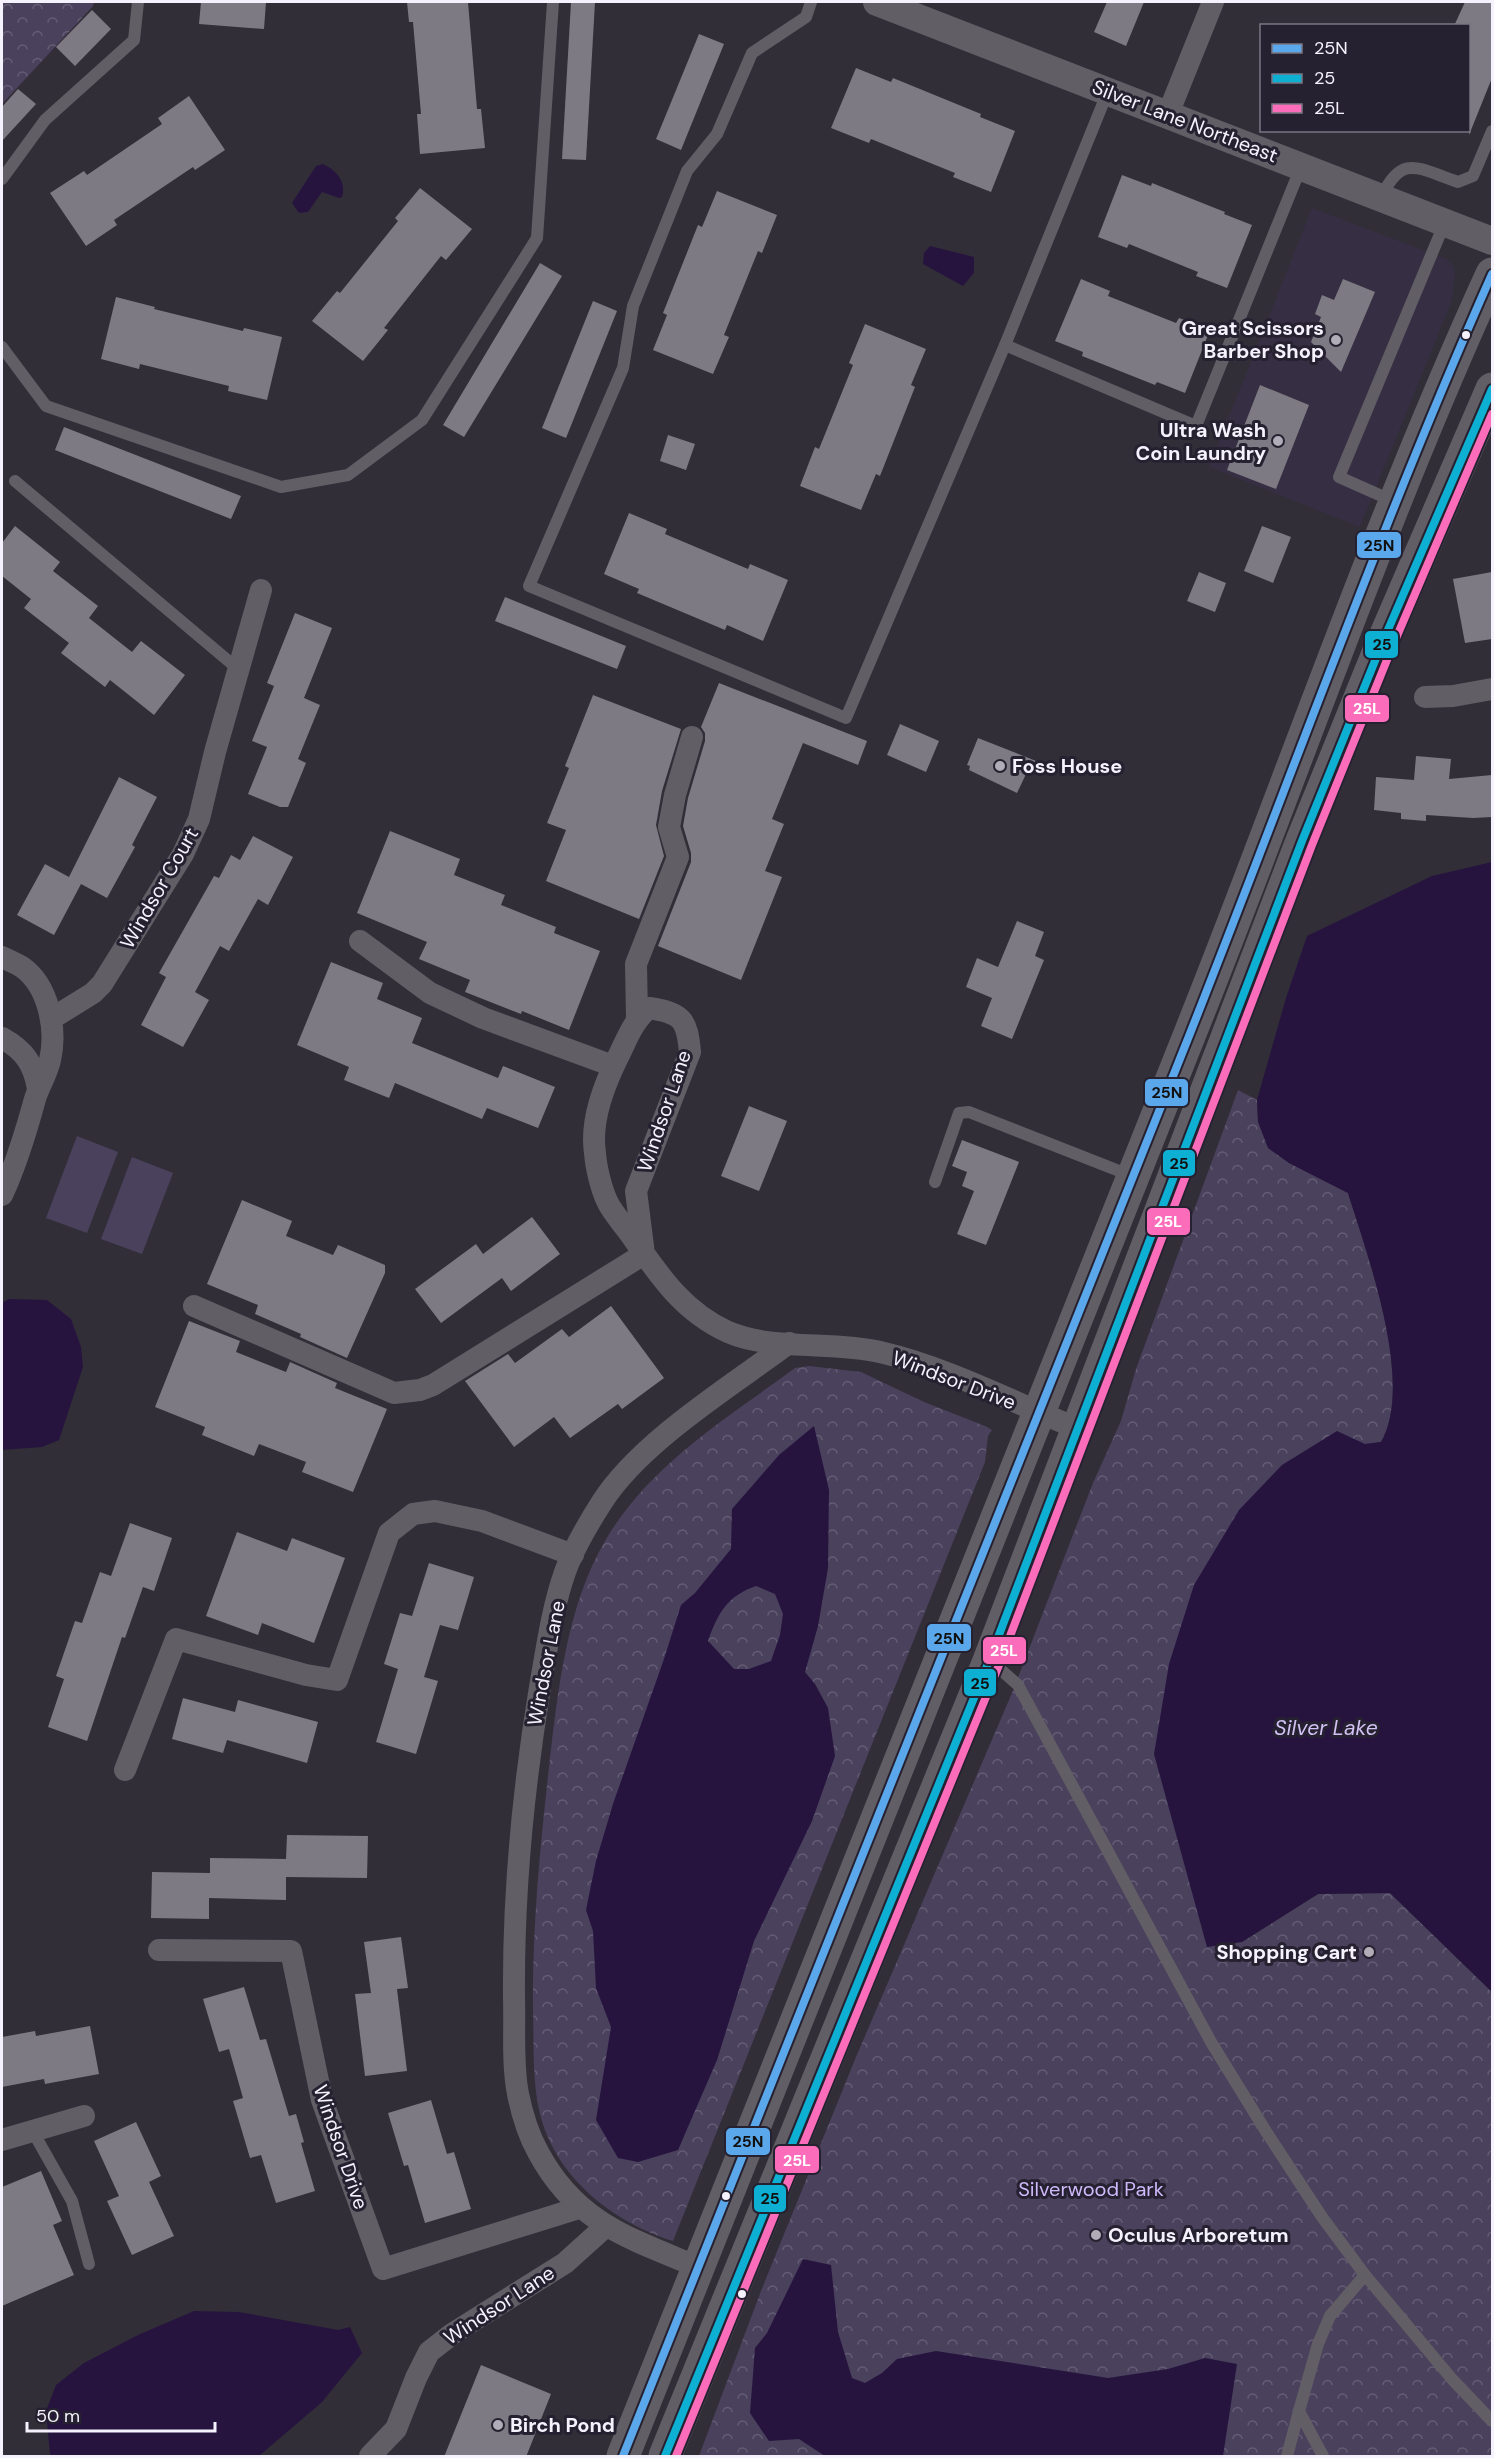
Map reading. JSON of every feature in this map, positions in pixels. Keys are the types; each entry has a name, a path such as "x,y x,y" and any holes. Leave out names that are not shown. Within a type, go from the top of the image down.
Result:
{"main road":[{"path":"623,2457 1242,902 1395,501 1447,373 1492,274"},
{"path":"666,2457 990,1661 1302,841 1381,646 1492,389"}],"street":[{"name":"Silver Lane Northeast","path":"877,2 1492,241"},
{"path":"1168,114 1213,2"},
{"name":"Windsor Court","path":"51,1018 93,993 102,984 183,854 199,819 261,590"},
{"path":"1425,698 1492,689"},
{"path":"692,737 675,795 669,827 678,857 636,964 637,1018 613,1066 594,1122 595,1153 607,1201 679,1300 704,1319 730,1333 789,1343"},
{"path":"360,941 430,993 483,1018 613,1066"},
{"path":"2,957 23,968 32,978 42,993 51,1018 51,1055 2,1195"},
{"name":"Windsor Lane","path":"637,1018 649,1008 679,1016 688,1030 690,1052 636,1191 644,1254"},
{"path":"2,1038 26,1055 35,1070 38,1089"},
{"path":"194,1306 394,1393 420,1390 433,1386 644,1254"},
{"name":"Windsor Drive","path":"789,1343 836,1345 880,1352 931,1368 1079,1429"},
{"name":"Windsor Lane","path":"698,2267 606,2226 579,2208 538,2153 527,2128 518,2093 515,2056 514,1958 518,1868 530,1748 553,1616 565,1572 573,1555 603,1499 633,1464 670,1431 789,1343"},
{"path":"125,1770 176,1639 306,1676 337,1680 389,1533 413,1514 435,1511 482,1521 573,1555"},
{"name":"Windsor Drive","path":"159,1950 291,1951 322,2100 383,2269 579,2208"},
{"path":"2,2140 84,2116"},
{"name":"Windsor Lane","path":"370,2457 396,2429 429,2352 452,2334 565,2263 606,2226"}],"lane":[{"path":"2,179 45,120 134,40 138,2"},
{"path":"2,347 46,406 281,487 348,475 422,420 537,238 553,2"},
{"path":"811,2 806,17 752,53 717,134 687,171 633,306 623,368 530,586 846,718 1005,345 1108,91"},
{"path":"1381,198 1389,178 1396,171 1406,167 1417,168 1458,182 1473,176 1492,131"},
{"path":"1005,345 1196,426 1301,166"},
{"path":"1395,501 1339,477 1445,222"},
{"path":"15,481 238,669"},
{"path":"936,1182 959,1113 969,1112 1133,1176"},
{"path":"990,1661 1017,1685 1211,2042 1316,2208 1365,2275 1452,2379 1492,2421"},
{"path":"32,2130 72,2201 89,2264"},
{"path":"1287,2457 1318,2344 1330,2316 1365,2275"},
{"path":"1299,2411 1323,2457"}],"shaded area":[{"path":"1312,208 1446,259 1452,264 1455,273 1452,300 1360,527 1209,467"}],"green space":[{"path":"2,2 94,2 93,6 2,104"},
{"name":"Silverwood Park","path":"1238,1090 1257,1100 1258,1122 1289,1163 1348,1193 1376,1283 1391,1353 1393,1387 1390,1417 1381,1442 1365,1444 1242,1942 1318,1894 1390,1893 1492,1992 1492,2456 699,2456 761,2291 856,2057 1012,1693 1093,1483 1121,1421 1136,1369"},
{"path":"77,1136 118,1152 87,1233 46,1218"},
{"path":"132,1157 173,1173 142,1254 101,1239"},
{"path":"809,1366 861,1372 924,1402 992,1430 988,1436 985,1462 673,2241 629,2222 590,2194 573,2177 559,2158 548,2137 537,2101 533,2010 535,1919 552,1738 560,1680 581,1594 605,1541 623,1514 666,1466 716,1425 795,1368"}],"water":[{"path":"323,164 332,170 342,182 342,197 322,192 308,212 299,213 292,203 316,166"},
{"path":"930,246 974,257 974,273 963,286 923,264 924,253"},
{"name":"Silver Lake","path":"1492,862 1492,1992 1390,1893 1318,1894 1242,1942 1207,1947 1154,1754 1169,1664 1194,1585 1239,1510 1282,1465 1337,1431 1365,1444 1381,1442 1390,1417 1393,1387 1391,1354 1376,1283 1348,1193 1289,1163 1268,1148 1258,1122 1257,1100 1286,998 1307,936 1432,876"},
{"path":"9,1299 47,1300 71,1319 81,1347 83,1367 59,1440 42,1447 2,1450 2,1303"},
{"path":"814,1426 829,1490 828,1568 818,1626 805,1672 815,1684 828,1708 835,1756 812,1821 754,1941 717,2060 678,2150 638,2162 618,2158 596,2120 611,2027 596,1988 593,1931 586,1910 596,1861 613,1804 681,1605 695,1593 731,1549 732,1509 779,1455","holes":["756,1586 775,1594 783,1614 780,1635 771,1661 749,1669 734,1669 708,1641 720,1614 731,1600"]},
{"path":"803,2259 831,2265 838,2332 852,2378 865,2383 882,2373 897,2359 936,2351 1108,2378 1168,2369 1205,2358 1237,2364 1223,2456 825,2456 799,2439 769,2441 750,2413 755,2348 767,2333"},
{"path":"194,2311 239,2312 338,2330 350,2327 362,2353 322,2402 259,2456 52,2456 46,2411 56,2385 84,2363 138,2335"}],"building":[{"path":"201,2 266,2 264,29 199,24"},
{"path":"407,2 468,2 477,109 481,109 485,148 420,154 417,114 421,114 413,22 409,22"},
{"path":"571,2 595,2 586,160 562,159"},
{"path":"1107,2 1144,2 1126,46 1094,32"},
{"path":"1465,2 1492,2 1492,78 1469,135 1470,24 1455,24"},
{"path":"92,10 111,29 75,66 56,47"},
{"path":"699,34 724,44 681,150 656,139"},
{"path":"856,68 891,82 893,78 981,114 980,117 1015,131 991,192 953,177 955,173 871,139 869,143 831,128"},
{"path":"18,89 36,104 2,141 2,107"},
{"path":"189,96 225,150 195,170 193,167 114,220 117,225 86,246 50,193 84,171 87,175 162,124 158,118"},
{"path":"1122,175 1151,186 1152,183 1252,225 1227,288 1196,276 1198,272 1129,244 1127,248 1098,237"},
{"path":"420,188 472,229 446,260 441,256 384,328 388,330 363,361 312,321 337,291 340,293 398,221 395,218"},
{"path":"717,191 777,215 762,253 758,251 724,335 729,337 713,374 653,350 667,315 663,313 698,225 702,227"},
{"path":"540,263 562,276 464,437 443,425"},
{"path":"1081,279 1110,291 1108,296 1176,323 1179,318 1210,330 1185,393 1157,382 1155,385 1082,356 1083,352 1055,341"},
{"path":"1343,279 1375,292 1341,372 1311,342 1321,317 1315,314 1322,295 1334,300"},
{"path":"116,297 243,331 244,328 282,337 267,400 228,391 229,386 140,364 139,369 101,359"},
{"path":"593,301 617,311 566,438 542,428"},
{"path":"865,324 926,349 911,385 915,387 880,476 876,474 861,510 800,486 815,447 819,449 853,365 849,363"},
{"path":"1260,385 1309,405 1276,489 1227,470"},
{"path":"64,427 241,496 231,519 55,450"},
{"path":"668,435 695,444 686,470 660,461"},
{"path":"629,513 667,529 665,534 748,569 750,564 788,580 763,641 727,625 725,630 637,593 639,589 604,574"},
{"path":"15,526 60,562 53,571 98,606 89,618 132,652 141,641 185,675 154,715 110,680 105,687 61,653 69,643 24,608 31,599 2,576 2,543"},
{"path":"1262,526 1291,537 1273,583 1244,571"},
{"path":"1199,572 1226,583 1215,612 1187,601"},
{"path":"1492,572 1492,639 1465,643 1453,579"},
{"path":"505,597 626,646 617,669 495,621"},
{"path":"295,613 332,628 304,698 320,705 298,759 306,763 288,807 280,807 248,794 267,747 252,741 274,686 267,683"},
{"path":"719,683 867,741 858,765 803,743 772,819 784,824 765,871 782,877 741,980 658,946 691,862 691,853 683,826 688,798 705,741 705,733 701,727"},
{"path":"593,695 681,729 662,791 656,825 664,856 639,919 546,881 566,830 547,823 569,768 565,766"},
{"path":"900,724 939,741 926,772 887,755"},
{"name":"Foss House","path":"978,738 1036,761 1027,772 1017,793 969,770 970,766 967,765"},
{"path":"1416,756 1451,759 1449,779 1492,775 1492,817 1426,815 1426,821 1401,819 1401,813 1374,810 1376,777 1414,780"},
{"path":"119,777 157,797 132,845 135,847 107,898 81,884 54,935 17,915 45,864 69,877"},
{"path":"390,831 460,859 454,875 505,895 501,905 556,927 554,933 600,951 569,1030 465,992 470,980 419,959 427,942 357,913"},
{"path":"253,836 293,857 268,905 258,899 229,951 220,946 195,992 209,1000 183,1047 141,1025 166,977 159,973 214,876 219,878 231,855 240,860"},
{"path":"1017,921 1044,932 1035,956 1044,960 1012,1039 981,1026 992,998 966,987 977,958 998,967"},
{"path":"331,962 383,983 377,999 422,1018 412,1043 498,1078 503,1066 555,1087 538,1128 487,1108 482,1119 395,1083 389,1098 344,1080 349,1067 297,1045"},
{"path":"749,1106 787,1121 759,1191 721,1176"},
{"path":"962,1140 1019,1162 986,1245 957,1234 974,1191 962,1186 967,1172 952,1166"},
{"path":"242,1200 292,1221 286,1236 333,1255 338,1245 385,1265 385,1273 347,1358 300,1337 301,1334 255,1314 258,1305 207,1284"},
{"path":"532,1217 560,1254 511,1291 502,1278 441,1323 415,1289 476,1244 483,1254"},
{"path":"611,1306 664,1378 622,1409 618,1404 570,1438 554,1417 514,1447 465,1381 508,1354 515,1363 562,1329 569,1337"},
{"path":"189,1321 240,1341 236,1352 286,1372 290,1362 337,1383 335,1388 387,1409 353,1492 302,1472 306,1462 259,1444 254,1456 202,1435 205,1427 155,1407"},
{"path":"130,1523 172,1538 154,1591 143,1587 125,1638 122,1637 87,1741 48,1727 64,1679 56,1676 75,1621 82,1623 100,1572 111,1576"},
{"path":"237,1532 287,1551 292,1538 345,1558 314,1643 262,1623 258,1635 206,1616"},
{"path":"429,1563 474,1577 458,1630 440,1625 424,1677 438,1681 416,1754 376,1742 398,1669 384,1664 400,1613 412,1616"},
{"path":"183,1698 235,1712 238,1700 318,1722 307,1763 227,1740 223,1753 172,1739"},
{"path":"287,1835 368,1836 367,1878 286,1877 286,1900 209,1898 209,1919 151,1918 152,1872 210,1873 210,1858 286,1859"},
{"path":"401,1937 408,1988 397,1989 407,2071 365,2076 355,1994 371,1993 364,1942"},
{"path":"244,1987 260,2040 266,2039 289,2116 296,2114 304,2142 301,2143 315,2191 276,2203 261,2155 250,2158 233,2101 243,2098 229,2049 219,2052 203,1999"},
{"path":"90,2026 99,2074 45,2084 44,2079 2,2087 2,2037 35,2031 36,2036"},
{"path":"431,2100 447,2154 454,2152 471,2209 425,2223 408,2165 404,2166 388,2113"},
{"path":"136,2122 161,2176 149,2182 174,2236 132,2255 107,2201 119,2196 94,2141"},
{"path":"41,2171 62,2221 53,2225 74,2275 2,2306 2,2187"},
{"name":"Birch Pond","path":"481,2365 551,2394 526,2457 444,2457"}],"transit line":[{"name":"25N","path":"623,2456 1191,1031 1375,556 1492,274"},
{"name":"25","path":"665,2456 989,1661 1302,841 1381,646 1492,389"},
{"name":"25L","path":"676,2456 999,1665 1312,845 1391,650 1492,414"}],"place":[{"name":"Great Scissors Barber Shop","path":"1336,340"},
{"name":"Ultra Wash Coin Laundry","path":"1278,441"},
{"name":"Foss House","path":"1000,766"},
{"name":"Shopping Cart","path":"1369,1952"},
{"name":"Oculus Arboretum","path":"1096,2235"},
{"name":"Birch Pond","path":"498,2425"}]}
